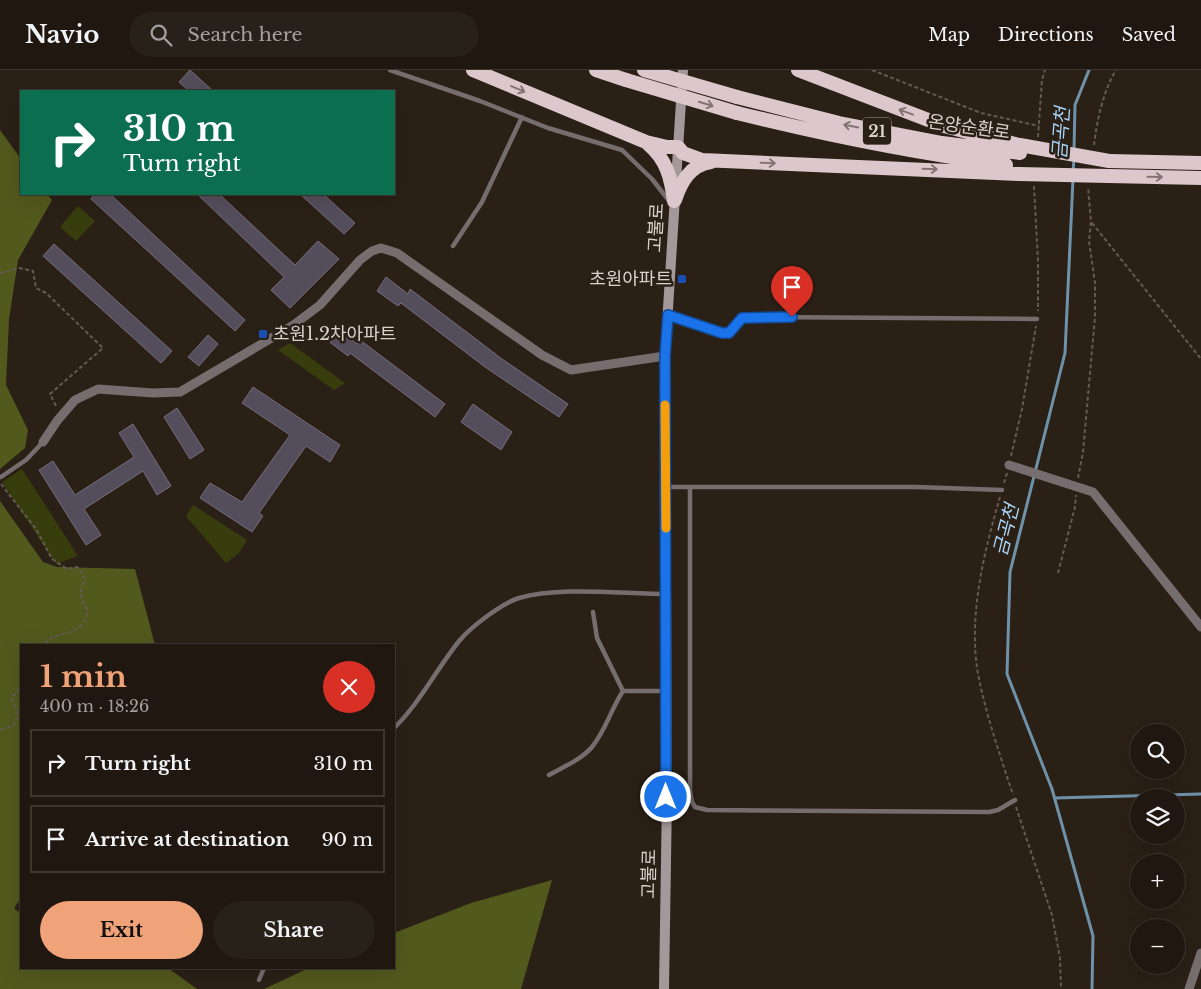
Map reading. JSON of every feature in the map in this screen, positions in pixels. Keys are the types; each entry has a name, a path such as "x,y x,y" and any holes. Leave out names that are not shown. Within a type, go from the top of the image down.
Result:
{"highway":[{"path":"473,70 646,142 667,147 678,147 683,154 693,158 719,161"},
{"name":"온양순환로","path":"596,70 737,113 875,144 940,156 1019,160 1201,163"},
{"name":"온양순환로","path":"644,70 737,97 839,123 1019,160"},
{"path":"798,70 944,126 1019,160"},
{"path":"646,142 659,153 667,167 674,204"},
{"path":"674,204 686,176 696,167 707,162 719,161 1019,160 1108,176 1201,178"}],"main road":[{"name":"고불로","path":"664,989 667,691 665,356 683,70"}],"street":[{"path":"43,442 75,400 98,389 153,393 180,392 292,326 320,305 360,260 372,251 381,248 397,253 542,355 572,370 665,356"},
{"path":"1009,465 1093,492 1201,626"},
{"path":"1189,989 1201,953"}],"lane":[{"path":"390,70 622,150 674,204"},
{"path":"453,246 482,202 522,117"},
{"path":"668,315 722,333 729,333 742,318 756,317 1037,319"},
{"path":"1,479 26,460 43,442"},
{"path":"666,487 916,487 1002,490"},
{"path":"690,487 690,790 695,807 707,810 989,812 998,810 1014,800"},
{"path":"395,727 406,716 435,672 462,637 498,609 518,598 559,592 666,594"},
{"path":"593,612 597,638 623,691"},
{"path":"623,691 667,691"},
{"path":"549,775 570,764 592,747 605,726 612,707 623,691"},
{"path":"259,980 264,969"}],"path":[{"path":"872,70 981,113 1039,126"},
{"path":"1037,145 1042,80 1045,70"},
{"path":"1094,146 1096,126 1106,91 1116,70"},
{"path":"1034,184 1038,262 1037,319 1022,409 993,522 978,593 976,638 978,672 989,718 1017,815 1035,859 1052,915 1060,958 1061,989"},
{"path":"1058,573 1075,507 1076,487 1084,452 1095,317 1095,283 1089,241 1091,222 1087,194 1089,184"},
{"path":"1091,222 1201,359"},
{"path":"0,273 19,268 33,271 36,288 46,293 103,348 50,394 62,415"},
{"path":"1,479 1,486 36,529 52,559 67,569 77,567 84,575 81,595 87,610 86,618 75,630 65,636 52,636 44,644"},
{"path":"0,730 13,726 17,720 17,708 11,698 20,688"}],"green space":[{"path":"0,130 20,158 20,195 48,195 52,200 18,260 9,319 6,385 28,430 25,448 0,469"},
{"path":"78,206 95,221 76,241 60,227"},
{"path":"290,343 345,383 334,390 278,350"},
{"path":"22,469 78,556 56,564 2,482"},
{"path":"0,501 43,562 57,567 135,569 155,644 20,644 20,899 14,908 20,913 20,969 169,969 197,989 0,989"},
{"path":"193,505 247,540 239,553 226,563 186,516"},
{"path":"552,880 521,989 264,989 307,969 395,969 395,933 471,903"}],"building":[{"path":"190,70 212,90 188,90 179,82"},
{"path":"94,195 111,195 245,320 235,331 91,199"},
{"path":"198,195 220,195 295,265 318,241 339,259 290,308 271,290 284,277"},
{"path":"301,195 324,195 355,223 344,234"},
{"path":"54,244 172,351 161,363 43,256"},
{"path":"386,277 408,294 410,289 502,359 568,404 559,417 485,367 401,303 398,306 377,291"},
{"path":"336,328 357,344 360,340 445,404 435,417 350,353 348,356 327,340"},
{"path":"208,335 218,344 199,366 188,357"},
{"path":"253,387 340,445 330,462 306,446 259,513 263,516 252,532 200,498 210,483 242,502 290,435 242,403"},
{"path":"473,404 512,432 501,450 461,422"},
{"path":"177,408 204,450 190,459 164,417"},
{"path":"133,424 171,486 157,495 143,471 84,509 101,535 86,545 39,470 53,461 75,495 134,457 119,433"}],"waterway":[{"name":"금곡천","path":"1074,150 1075,105 1089,70"},
{"name":"금곡천","path":"1073,172 1074,159"},
{"name":"금곡천","path":"1073,179 1065,353 1010,572 1007,674 1052,789 1093,936 1092,989"},
{"path":"1055,798 1201,794"}],"slow traffic":[{"path":"665,405 666,528"}],"place":[{"name":"초원아파트","path":"682,279"},
{"name":"초원1.2차아파트","path":"263,334"}],"route":[{"path":"666,797 665,356 668,315 722,333 732,331 742,318 792,317"}]}
